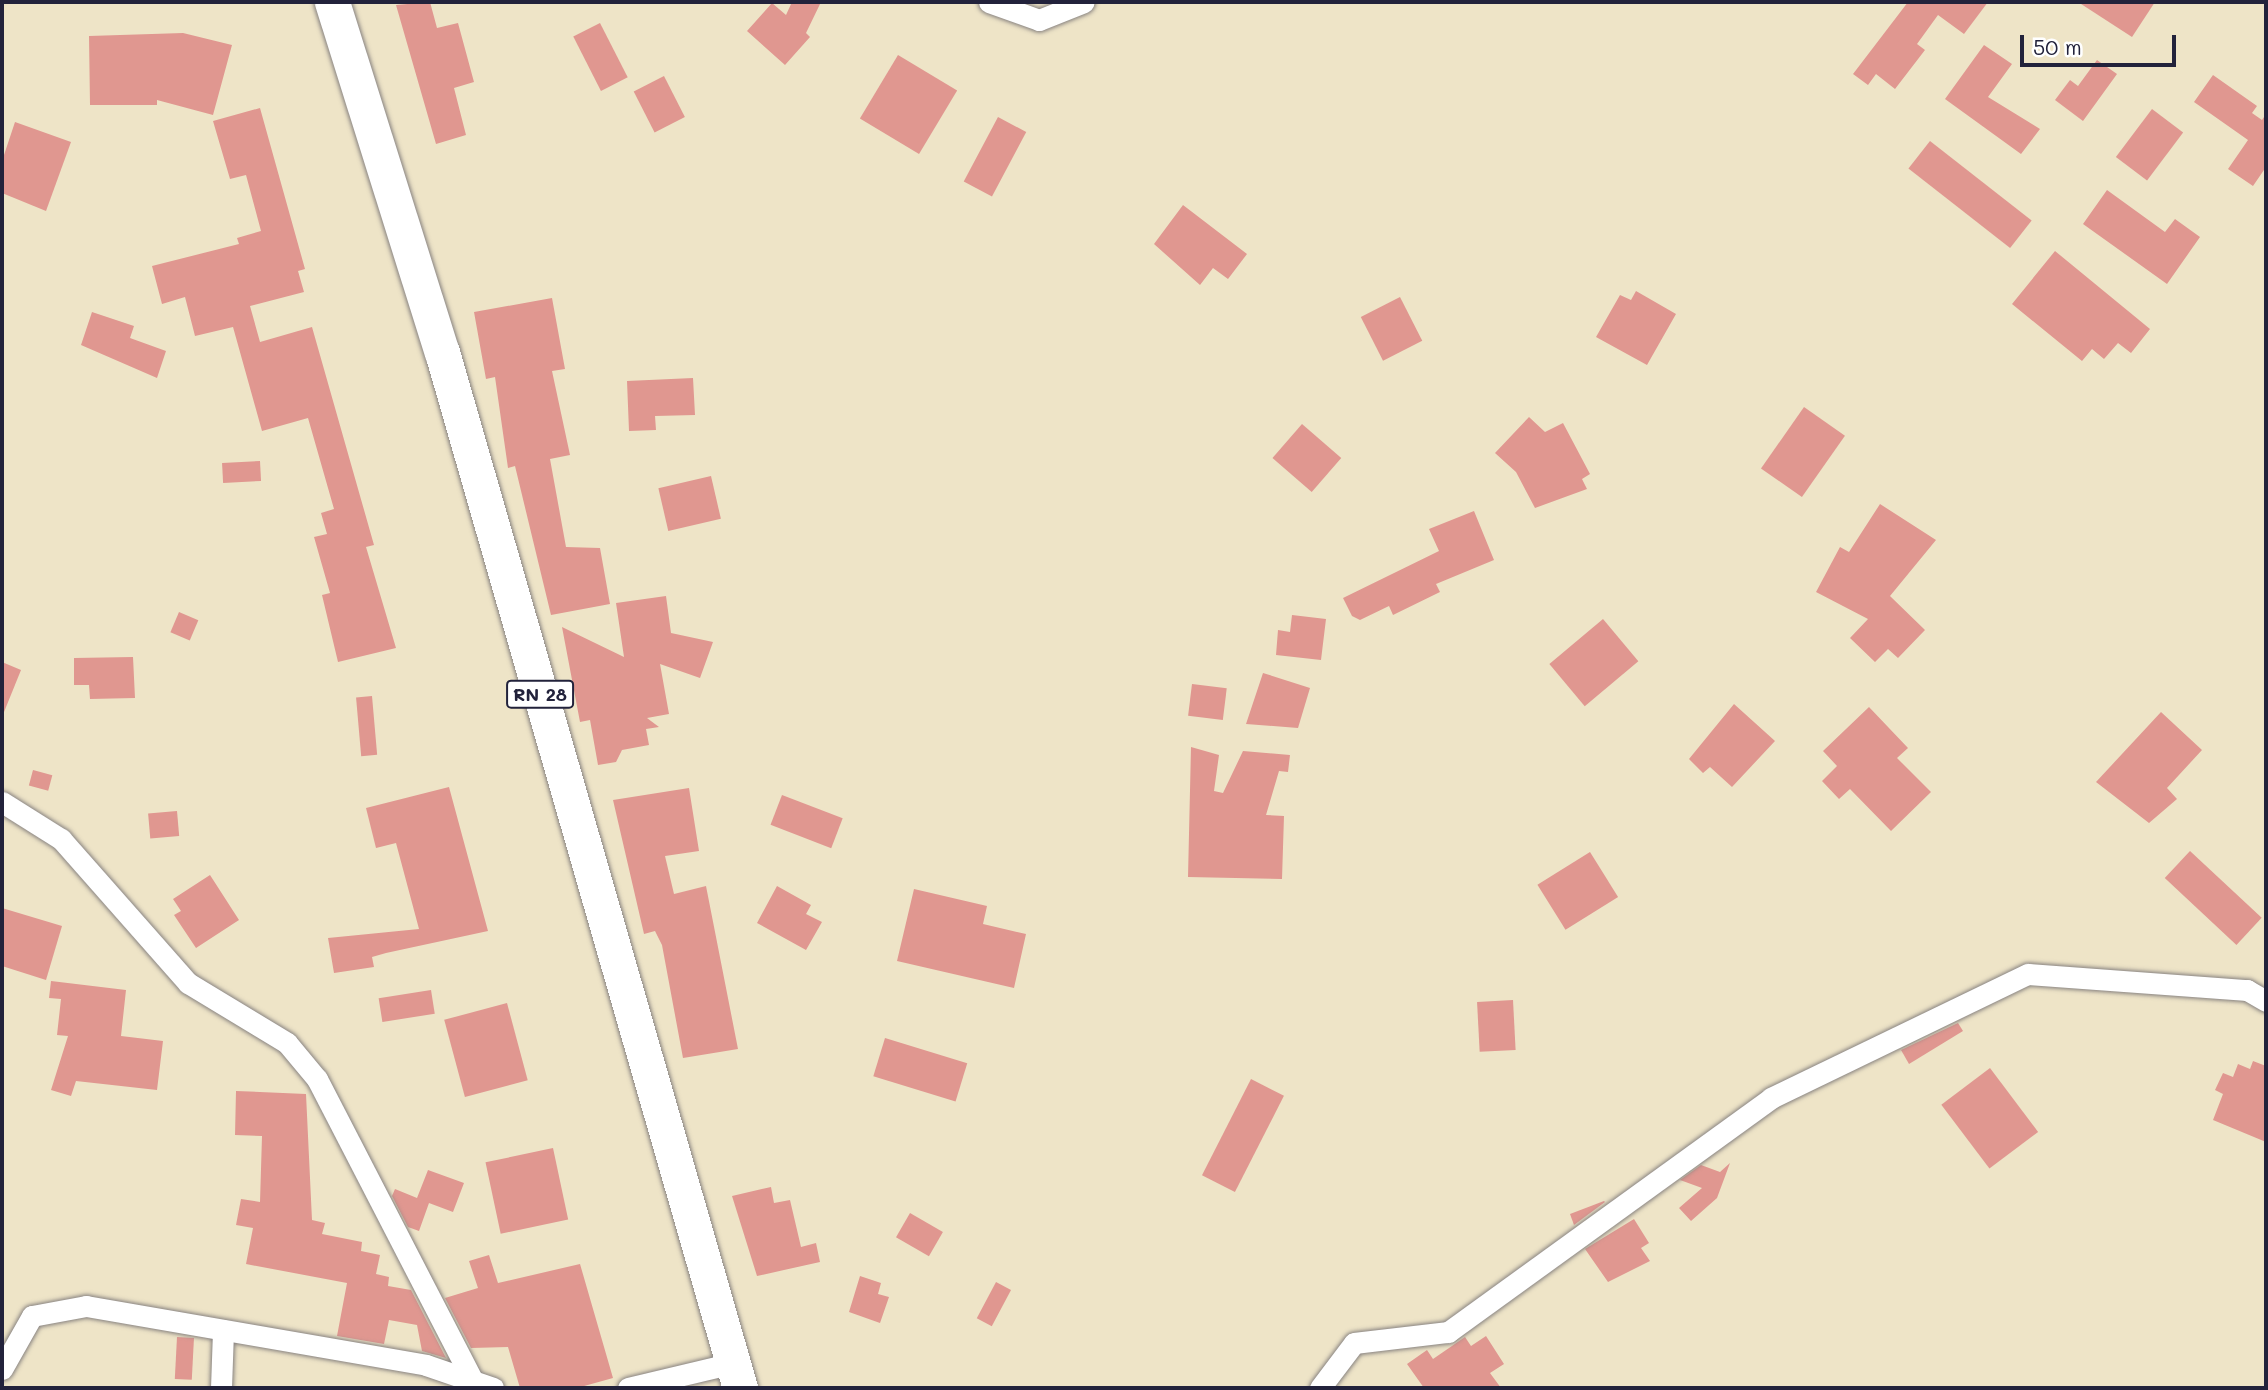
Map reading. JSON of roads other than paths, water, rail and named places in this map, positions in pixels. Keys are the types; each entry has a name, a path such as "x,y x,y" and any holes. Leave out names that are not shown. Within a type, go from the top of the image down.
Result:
{"main road":[{"name":"RN 28","path":"332,2 442,352 736,1376"}],"street":[{"path":"989,2 1039,20 1084,2"},
{"path":"2,802 61,839 188,983 287,1043 317,1079 472,1379"},
{"path":"1320,1388 1354,1343 1448,1332 1771,1098 2028,974 2248,990 2266,1001"},
{"path":"2,1369 32,1316 54,1307 86,1306 472,1379 493,1388"},
{"path":"222,1388 223,1330"},
{"path":"628,1388 736,1376"}]}
